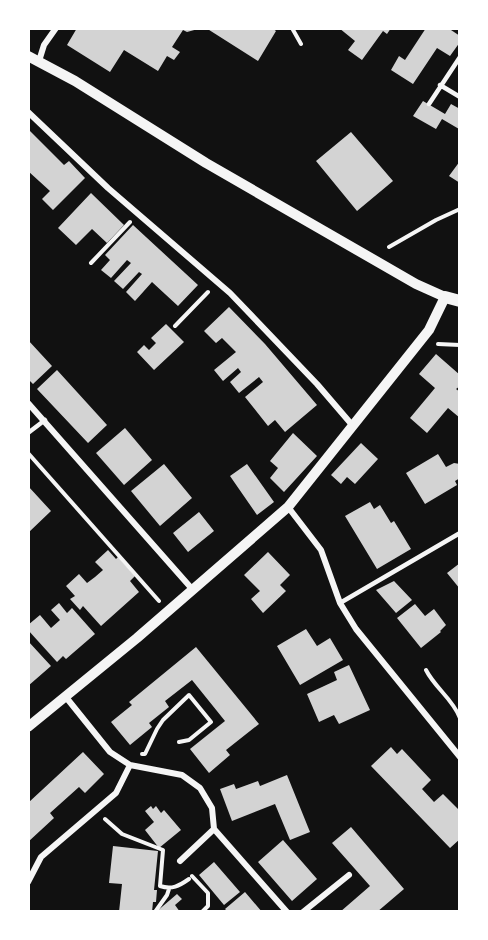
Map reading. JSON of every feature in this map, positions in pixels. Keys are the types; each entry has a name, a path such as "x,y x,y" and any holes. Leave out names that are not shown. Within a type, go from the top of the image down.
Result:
{"main road":[{"path":"445,297 459,301"}],"street":[{"path":"28,727 193,590 288,507 429,330 445,297 416,284 206,163 34,58 56,28"},
{"path":"28,112 108,188 230,293 317,384 354,427"},
{"path":"28,403 193,590"},
{"path":"288,507 321,550 340,603 356,629 459,757"},
{"path":"65,696 110,752 130,765 182,775 200,788 212,808 214,830 287,912"},
{"path":"28,882 41,857 116,793 130,765"},
{"path":"180,861 214,830"},
{"path":"303,912 349,875"}],"lane":[{"path":"429,104 459,57"},
{"path":"440,85 459,97"},
{"path":"28,433 45,420"},
{"path":"340,603 459,533"}],"path":[{"path":"292,28 301,44"},
{"path":"389,247 459,209"},
{"path":"91,263 138,214"},
{"path":"175,326 218,282"},
{"path":"434,345 459,345"},
{"path":"28,453 168,611"},
{"path":"426,670 432,682 451,701 459,718"},
{"path":"139,754 145,754 156,729 189,695 210,722 189,740 179,742"},
{"path":"97,809 104,819 122,834 163,850 160,886 169,889 181,885 190,877 208,893 208,906 202,912"},
{"path":"155,912 169,889"}],"building":[{"path":"77,28 198,29 187,32 183,30 172,47 180,52 174,60 167,56 158,71 124,50 110,72 67,45"},
{"path":"206,28 272,28 276,31 258,61"},
{"path":"339,28 391,28 387,34 383,31 362,60 348,50 355,41"},
{"path":"426,28 448,28 460,36 460,42 450,56 437,48 413,84 391,70 399,56 405,60"},
{"path":"423,101 445,114 451,104 460,109 459,129 442,119 436,129 413,116"},
{"path":"28,129 64,165 69,161 85,178 53,210 42,199 50,191 28,171"},
{"path":"351,132 393,181 357,211 316,161"},
{"path":"460,161 460,183 449,176"},
{"path":"91,193 124,225 107,243 92,229 76,245 58,228"},
{"path":"133,225 198,285 178,306 152,282 135,301 126,292 142,274 139,272 123,289 114,281 131,263 127,260 111,278 101,270 110,260 105,255"},
{"path":"229,307 265,344 317,405 285,432 275,420 268,426 245,397 263,382 259,377 239,393 230,382 241,372 238,368 223,381 214,370 236,352 222,338 216,343 204,331"},
{"path":"166,324 184,342 154,370 137,352 144,345 149,350 156,343 151,338"},
{"path":"28,340 52,366 33,384 28,379"},
{"path":"436,354 460,375 460,386 456,389 460,392 460,418 448,408 427,433 410,418 435,388 419,374"},
{"path":"57,370 107,425 88,443 37,389"},
{"path":"125,428 152,460 124,485 96,453"},
{"path":"293,433 317,456 284,492 270,478 278,468 270,461"},
{"path":"361,443 378,459 355,484 347,477 341,484 331,475"},
{"path":"438,454 446,467 454,463 460,464 460,478 455,481 457,485 425,504 406,473"},
{"path":"164,464 192,498 160,526 131,491"},
{"path":"247,464 274,502 257,515 230,476"},
{"path":"28,486 51,511 28,533"},
{"path":"370,502 374,509 380,505 391,523 394,521 411,549 377,569 345,516"},
{"path":"199,512 214,531 188,552 173,533"},
{"path":"108,550 116,559 118,557 135,576 130,581 139,592 101,626 83,606 80,610 70,599 75,596 66,586 79,574 87,583 95,577 103,570 95,562"},
{"path":"268,552 290,575 280,585 286,591 263,613 251,599 260,591 244,575"},
{"path":"460,563 460,589 447,573"},
{"path":"394,581 412,600 396,613 376,590"},
{"path":"59,603 67,613 72,608 95,634 66,659 63,656 57,662 28,630 28,625 40,615 51,628 60,620 51,610"},
{"path":"415,604 425,616 434,609 446,625 421,648 397,618"},
{"path":"306,629 317,646 330,638 343,660 300,685 277,646"},
{"path":"28,641 51,666 28,686"},
{"path":"196,647 259,724 226,750 230,755 209,773 190,749 225,721 192,680 165,701 169,707 149,723 152,727 130,745 111,722 132,705 129,702"},
{"path":"349,665 370,710 339,724 334,715 319,722 307,694 337,680 334,672"},
{"path":"391,747 397,754 402,749 431,780 422,789 434,802 443,794 460,811 460,839 450,848 371,766"},
{"path":"83,752 104,774 85,793 79,787 50,813 54,818 28,842 28,803"},
{"path":"287,775 310,832 290,840 275,804 232,821 220,789 234,784 236,789 258,781 260,786"},
{"path":"151,806 153,809 156,806 161,813 164,810 181,830 159,848 145,830 154,822 145,811"},
{"path":"351,827 404,889 377,912 340,912 370,886 332,843"},
{"path":"283,840 317,879 292,901 258,862"},
{"path":"113,846 158,851 154,890 157,890 156,902 153,902 152,912 119,912 122,884 109,883"},
{"path":"214,862 240,892 224,905 199,875"},
{"path":"245,892 262,912 228,912 225,909"},
{"path":"177,894 182,899 175,905 180,912 156,912"}]}
